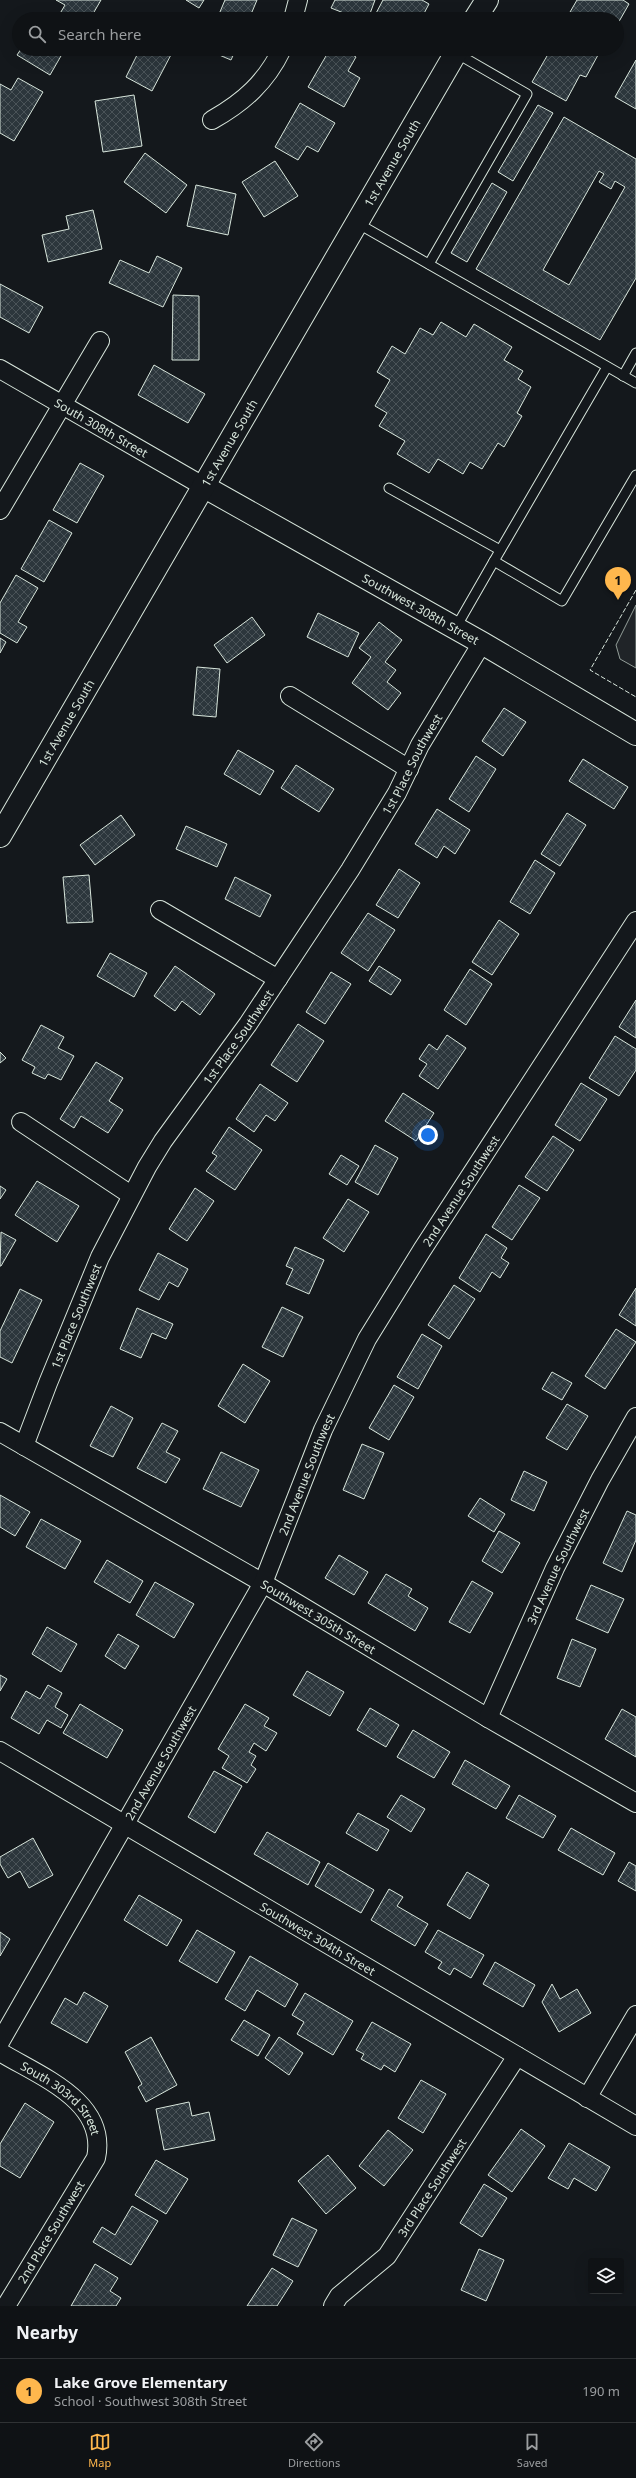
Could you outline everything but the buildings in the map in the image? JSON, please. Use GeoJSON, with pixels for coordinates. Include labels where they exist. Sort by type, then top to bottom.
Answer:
{"type":"FeatureCollection","features":[{"type":"Feature","properties":{"kind":"main road"},"geometry":{"type":"LineString","coordinates":[[480,12],[486,0]]}},
{"type":"Feature","properties":{"kind":"main road","name":"1st Avenue South"},"geometry":{"type":"LineString","coordinates":[[0,836],[454,56]]}},
{"type":"Feature","properties":{"kind":"main road","name":"Southwest 308th Street"},"geometry":{"type":"LineString","coordinates":[[204,486],[454,629],[482,643],[636,734]]}},
{"type":"Feature","properties":{"kind":"street"},"geometry":{"type":"LineString","coordinates":[[295,12],[298,0]]}},
{"type":"Feature","properties":{"kind":"street"},"geometry":{"type":"LineString","coordinates":[[212,120],[236,106],[253,92],[272,69],[278,56]]}},
{"type":"Feature","properties":{"kind":"street"},"geometry":{"type":"LineString","coordinates":[[0,510],[100,340]]}},
{"type":"Feature","properties":{"kind":"street","name":"South 308th Street"},"geometry":{"type":"LineString","coordinates":[[0,369],[204,486]]}},
{"type":"Feature","properties":{"kind":"street","name":"1st Place Southwest"},"geometry":{"type":"LineString","coordinates":[[24,1446],[100,1257],[131,1195],[163,1140],[216,1069],[278,979],[383,818],[420,745],[482,643]]}},
{"type":"Feature","properties":{"kind":"street"},"geometry":{"type":"LineString","coordinates":[[290,696],[409,769]]}},
{"type":"Feature","properties":{"kind":"street"},"geometry":{"type":"LineString","coordinates":[[160,910],[278,979]]}},
{"type":"Feature","properties":{"kind":"street","name":"2nd Avenue Southwest"},"geometry":{"type":"LineString","coordinates":[[0,2042],[263,1583],[323,1430],[367,1339],[422,1250],[636,921]]}},
{"type":"Feature","properties":{"kind":"street"},"geometry":{"type":"LineString","coordinates":[[21,1122],[131,1195]]}},
{"type":"Feature","properties":{"kind":"street","name":"3rd Avenue Southwest"},"geometry":{"type":"LineString","coordinates":[[488,1718],[555,1568],[600,1480],[636,1417]]}},
{"type":"Feature","properties":{"kind":"street","name":"Southwest 305th Street"},"geometry":{"type":"LineString","coordinates":[[0,1432],[263,1583],[488,1718],[636,1803]]}},
{"type":"Feature","properties":{"kind":"street","name":"Southwest 304th Street"},"geometry":{"type":"LineString","coordinates":[[0,1751],[636,2126]]}},
{"type":"Feature","properties":{"kind":"street"},"geometry":{"type":"LineString","coordinates":[[587,2098],[636,2015]]}},
{"type":"Feature","properties":{"kind":"street","name":"South 303rd Street"},"geometry":{"type":"LineString","coordinates":[[0,2052],[73,2096],[87,2112],[96,2130],[98,2144],[96,2158]]}},
{"type":"Feature","properties":{"kind":"street","name":"3rd Place Southwest"},"geometry":{"type":"LineString","coordinates":[[333,2306],[339,2296],[387,2256],[517,2056]]}},
{"type":"Feature","properties":{"kind":"street","name":"2nd Place Southwest"},"geometry":{"type":"LineString","coordinates":[[6,2306],[96,2158]]}},
{"type":"Feature","properties":{"kind":"lane"},"geometry":{"type":"LineString","coordinates":[[429,264],[527,94],[465,56]]}},
{"type":"Feature","properties":{"kind":"lane"},"geometry":{"type":"LineString","coordinates":[[357,223],[636,383]]}},
{"type":"Feature","properties":{"kind":"lane"},"geometry":{"type":"LineString","coordinates":[[623,376],[636,353]]}},
{"type":"Feature","properties":{"kind":"lane"},"geometry":{"type":"LineString","coordinates":[[454,629],[607,367]]}},
{"type":"Feature","properties":{"kind":"lane"},"geometry":{"type":"LineString","coordinates":[[494,561],[562,601],[636,474]]}},
{"type":"Feature","properties":{"kind":"lane"},"geometry":{"type":"LineString","coordinates":[[389,488],[500,550]]}},
{"type":"Feature","properties":{"kind":"shaded area"},"geometry":{"type":"Polygon","coordinates":[[[636,605],[636,668],[620,659],[616,645],[636,605]]]}},
{"type":"Feature","properties":{"kind":"fence"},"geometry":{"type":"LineString","coordinates":[[636,590],[590,670],[636,697]]}},
{"type":"Feature","properties":{"kind":"place","name":"Lake Grove Elementary"},"geometry":{"type":"Point","coordinates":[618,600]}}]}
